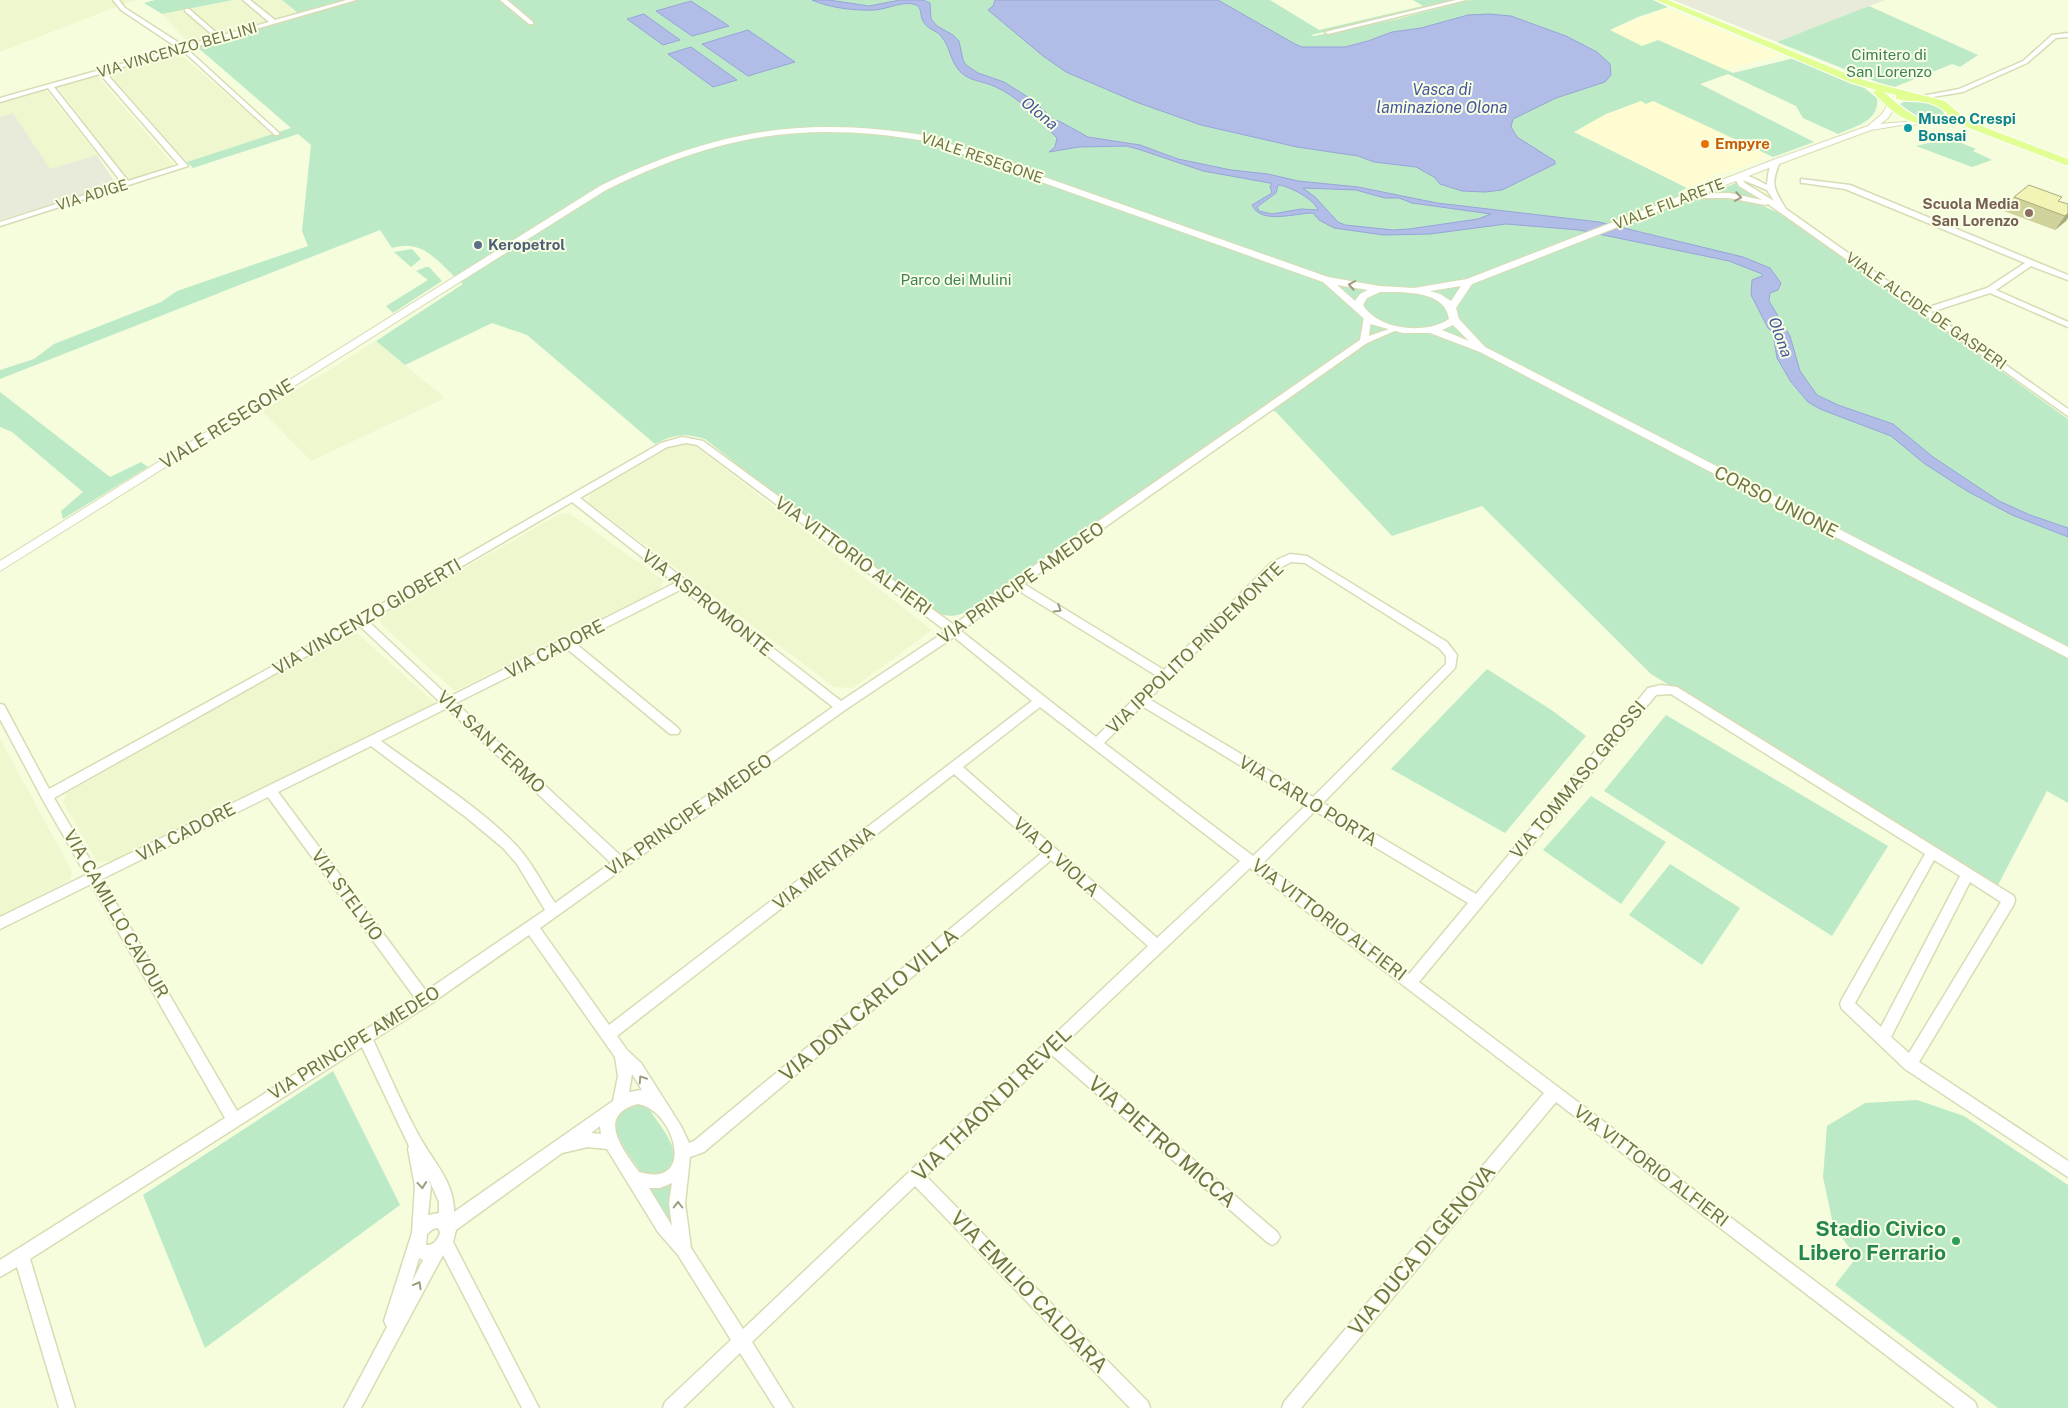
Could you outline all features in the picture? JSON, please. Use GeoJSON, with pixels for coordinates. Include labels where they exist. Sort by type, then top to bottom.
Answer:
{"type":"FeatureCollection","features":[{"type":"Feature","properties":{"kind":"main road"},"geometry":{"type":"LineString","coordinates":[[1660,0],[1856,80],[1892,104],[1900,113],[2002,139]]}},
{"type":"Feature","properties":{"kind":"main road"},"geometry":{"type":"LineString","coordinates":[[1856,80],[1940,103],[1975,127],[2068,163]]}},
{"type":"Feature","properties":{"kind":"main road"},"geometry":{"type":"LineString","coordinates":[[1892,104],[1895,99],[1915,97]]}},
{"type":"Feature","properties":{"kind":"main road"},"geometry":{"type":"LineString","coordinates":[[1932,122],[1949,120],[1952,117],[1951,111]]}},
{"type":"Feature","properties":{"kind":"street"},"geometry":{"type":"LineString","coordinates":[[116,0],[123,9],[183,48],[277,134]]}},
{"type":"Feature","properties":{"kind":"street"},"geometry":{"type":"LineString","coordinates":[[246,0],[273,22]]}},
{"type":"Feature","properties":{"kind":"street","name":"VIA VINCENZO BELLINI"},"geometry":{"type":"LineString","coordinates":[[0,100],[353,0]]}},
{"type":"Feature","properties":{"kind":"street"},"geometry":{"type":"LineString","coordinates":[[503,0],[532,23]]}},
{"type":"Feature","properties":{"kind":"street"},"geometry":{"type":"LineString","coordinates":[[1328,32],[1463,0]]}},
{"type":"Feature","properties":{"kind":"street"},"geometry":{"type":"LineString","coordinates":[[187,10],[219,38]]}},
{"type":"Feature","properties":{"kind":"street"},"geometry":{"type":"LineString","coordinates":[[1915,97],[1961,91],[2025,62],[2054,36],[2060,34],[2068,35]]}},
{"type":"Feature","properties":{"kind":"street","name":"VIA ADIGE"},"geometry":{"type":"LineString","coordinates":[[0,224],[184,166],[101,71]]}},
{"type":"Feature","properties":{"kind":"street"},"geometry":{"type":"LineString","coordinates":[[50,86],[126,184]]}},
{"type":"Feature","properties":{"kind":"street"},"geometry":{"type":"LineString","coordinates":[[1951,111],[1950,104],[1961,91]]}},
{"type":"Feature","properties":{"kind":"street","name":"VIALE FILARETE"},"geometry":{"type":"LineString","coordinates":[[1870,128],[1880,121],[1892,104]]}},
{"type":"Feature","properties":{"kind":"street","name":"VIALE FILARETE"},"geometry":{"type":"LineString","coordinates":[[1417,290],[1469,282],[1691,196],[1740,180],[1776,162],[1870,128],[1901,123],[1932,122]]}},
{"type":"Feature","properties":{"kind":"street","name":"VIALE RESEGONE"},"geometry":{"type":"LineString","coordinates":[[0,567],[603,188],[671,156],[746,136],[796,129],[842,128],[887,131],[947,144],[1326,280],[1379,290],[1417,290]]}},
{"type":"Feature","properties":{"kind":"street"},"geometry":{"type":"LineString","coordinates":[[1740,180],[1747,178],[1770,189],[1772,172],[1776,162]]}},
{"type":"Feature","properties":{"kind":"street","name":"VIALE ALCIDE DE GASPERI"},"geometry":{"type":"LineString","coordinates":[[1740,180],[2068,413]]}},
{"type":"Feature","properties":{"kind":"street"},"geometry":{"type":"LineString","coordinates":[[1804,181],[1846,187],[2068,278]]}},
{"type":"Feature","properties":{"kind":"street","name":"VIALE ALCIDE DE GASPERI"},"geometry":{"type":"LineString","coordinates":[[1770,189],[1783,210]]}},
{"type":"Feature","properties":{"kind":"street","name":"VIALE ALCIDE DE GASPERI"},"geometry":{"type":"LineString","coordinates":[[1691,196],[1712,194],[1736,196],[1783,210]]}},
{"type":"Feature","properties":{"kind":"street"},"geometry":{"type":"LineString","coordinates":[[1926,312],[1990,290],[2030,263]]}},
{"type":"Feature","properties":{"kind":"street","name":"VIALE RESEGONE"},"geometry":{"type":"LineString","coordinates":[[1326,280],[1367,319]]}},
{"type":"Feature","properties":{"kind":"street"},"geometry":{"type":"LineString","coordinates":[[1364,341],[1367,319],[1396,329],[1429,329],[1446,326],[1454,320],[1452,308],[1469,282]]}},
{"type":"Feature","properties":{"kind":"street"},"geometry":{"type":"LineString","coordinates":[[1359,310],[1360,298],[1379,290]]}},
{"type":"Feature","properties":{"kind":"street"},"geometry":{"type":"LineString","coordinates":[[1417,290],[1437,297],[1452,308]]}},
{"type":"Feature","properties":{"kind":"street"},"geometry":{"type":"LineString","coordinates":[[1990,290],[2068,325]]}},
{"type":"Feature","properties":{"kind":"street","name":"CORSO UNIONE"},"geometry":{"type":"LineString","coordinates":[[1454,320],[1484,350]]}},
{"type":"Feature","properties":{"kind":"street","name":"VIA PRINCIPE AMEDEO"},"geometry":{"type":"LineString","coordinates":[[0,1269],[364,1036],[424,1000],[954,631],[1016,584],[1364,341],[1396,329]]}},
{"type":"Feature","properties":{"kind":"street","name":"CORSO UNIONE"},"geometry":{"type":"LineString","coordinates":[[1429,329],[1484,350],[2068,654]]}},
{"type":"Feature","properties":{"kind":"street","name":"VIA VINCENZO GIOBERTI"},"geometry":{"type":"LineString","coordinates":[[47,796],[362,621],[664,446],[674,441],[686,440]]}},
{"type":"Feature","properties":{"kind":"street","name":"VIA VITTORIO ALFIERI"},"geometry":{"type":"LineString","coordinates":[[686,440],[700,443],[954,631],[1096,744],[1968,1408]]}},
{"type":"Feature","properties":{"kind":"street","name":"VIA ASPROMONTE"},"geometry":{"type":"LineString","coordinates":[[573,498],[841,708]]}},
{"type":"Feature","properties":{"kind":"street","name":"VIA IPPOLITO PINDEMONTE"},"geometry":{"type":"LineString","coordinates":[[1096,744],[1276,565],[1290,558],[1307,560],[1448,649],[1452,660],[1446,671],[1315,805]]}},
{"type":"Feature","properties":{"kind":"street","name":"VIA CADORE"},"geometry":{"type":"LineString","coordinates":[[0,924],[683,584]]}},
{"type":"Feature","properties":{"kind":"street"},"geometry":{"type":"LineString","coordinates":[[1016,584],[1164,675]]}},
{"type":"Feature","properties":{"kind":"street","name":"VIA SAN FERMO"},"geometry":{"type":"LineString","coordinates":[[362,621],[620,864]]}},
{"type":"Feature","properties":{"kind":"street"},"geometry":{"type":"LineString","coordinates":[[567,643],[674,731]]}},
{"type":"Feature","properties":{"kind":"street","name":"VIA TOMMASO GROSSI"},"geometry":{"type":"LineString","coordinates":[[1411,982],[1652,691],[1662,688],[1673,690],[1933,850],[2009,900],[1910,1064]]}},
{"type":"Feature","properties":{"kind":"street","name":"VIA CARLO PORTA"},"geometry":{"type":"LineString","coordinates":[[1140,699],[1477,902]]}},
{"type":"Feature","properties":{"kind":"street","name":"VIA MENTANA"},"geometry":{"type":"LineString","coordinates":[[607,1035],[1040,701]]}},
{"type":"Feature","properties":{"kind":"street","name":"VIA CAMILLO CAVOUR"},"geometry":{"type":"LineString","coordinates":[[0,708],[47,796],[234,1120]]}},
{"type":"Feature","properties":{"kind":"street"},"geometry":{"type":"LineString","coordinates":[[372,740],[471,814],[507,844],[521,860],[553,912]]}},
{"type":"Feature","properties":{"kind":"street","name":"VIA D. VIOLA"},"geometry":{"type":"LineString","coordinates":[[955,767],[1157,946]]}},
{"type":"Feature","properties":{"kind":"street","name":"VIA STELVIO"},"geometry":{"type":"LineString","coordinates":[[270,790],[424,1000]]}},
{"type":"Feature","properties":{"kind":"street","name":"VIA THAON DI REVEL"},"geometry":{"type":"LineString","coordinates":[[671,1408],[1242,865],[1260,859],[1315,805]]}},
{"type":"Feature","properties":{"kind":"street"},"geometry":{"type":"LineString","coordinates":[[1933,850],[1847,1004],[1910,1064],[2068,1170]]}},
{"type":"Feature","properties":{"kind":"street","name":"VIA DON CARLO VILLA"},"geometry":{"type":"LineString","coordinates":[[682,1155],[698,1147],[1051,853]]}},
{"type":"Feature","properties":{"kind":"street"},"geometry":{"type":"LineString","coordinates":[[1883,1038],[1968,873]]}},
{"type":"Feature","properties":{"kind":"street"},"geometry":{"type":"LineString","coordinates":[[531,927],[622,1056],[636,1068],[681,1139],[682,1155],[677,1204],[683,1250]]}},
{"type":"Feature","properties":{"kind":"street"},"geometry":{"type":"LineString","coordinates":[[352,1408],[385,1343],[449,1234],[447,1202],[438,1178],[413,1140],[364,1036]]}},
{"type":"Feature","properties":{"kind":"street","name":"VIA PIETRO MICCA"},"geometry":{"type":"LineString","coordinates":[[1052,1046],[1272,1237]]}},
{"type":"Feature","properties":{"kind":"street"},"geometry":{"type":"LineString","coordinates":[[622,1056],[625,1076],[618,1104],[609,1117],[610,1142],[663,1227],[683,1250],[743,1340],[785,1408]]}},
{"type":"Feature","properties":{"kind":"street","name":"VIA DUCA DI GENOVA"},"geometry":{"type":"LineString","coordinates":[[1290,1408],[1555,1092]]}},
{"type":"Feature","properties":{"kind":"street"},"geometry":{"type":"LineString","coordinates":[[447,1225],[618,1104],[638,1098],[652,1100],[659,1104]]}},
{"type":"Feature","properties":{"kind":"street"},"geometry":{"type":"LineString","coordinates":[[413,1140],[423,1186],[418,1237],[419,1250],[427,1254],[441,1247]]}},
{"type":"Feature","properties":{"kind":"street"},"geometry":{"type":"LineString","coordinates":[[557,1149],[588,1140],[610,1142]]}},
{"type":"Feature","properties":{"kind":"street"},"geometry":{"type":"LineString","coordinates":[[634,1178],[649,1183],[660,1182],[670,1177],[677,1170],[682,1155]]}},
{"type":"Feature","properties":{"kind":"street","name":"VIA EMILIO CALDARA"},"geometry":{"type":"LineString","coordinates":[[916,1176],[1142,1408]]}},
{"type":"Feature","properties":{"kind":"street"},"geometry":{"type":"LineString","coordinates":[[385,1343],[418,1237],[425,1225],[433,1221],[440,1220],[447,1225]]}},
{"type":"Feature","properties":{"kind":"street"},"geometry":{"type":"LineString","coordinates":[[441,1247],[531,1408]]}},
{"type":"Feature","properties":{"kind":"street"},"geometry":{"type":"LineString","coordinates":[[21,1256],[67,1408]]}},
{"type":"Feature","properties":{"kind":"shaded area"},"geometry":{"type":"Polygon","coordinates":[[[0,0],[140,0],[126,3],[0,52],[0,0]]]}},
{"type":"Feature","properties":{"kind":"shaded area"},"geometry":{"type":"Polygon","coordinates":[[[233,0],[283,0],[304,17],[193,48],[162,14],[233,0]]]}},
{"type":"Feature","properties":{"kind":"shaded area"},"geometry":{"type":"Polygon","coordinates":[[[1673,0],[1885,0],[1777,42],[1673,0]]]}},
{"type":"Feature","properties":{"kind":"shaded area"},"geometry":{"type":"Polygon","coordinates":[[[1666,8],[1779,56],[1724,69],[1659,40],[1642,46],[1610,30],[1666,8]]]}},
{"type":"Feature","properties":{"kind":"shaded area"},"geometry":{"type":"Polygon","coordinates":[[[175,52],[179,53],[272,134],[187,162],[108,73],[110,70],[175,52]]]}},
{"type":"Feature","properties":{"kind":"shaded area"},"geometry":{"type":"Polygon","coordinates":[[[93,75],[97,76],[173,164],[170,168],[137,178],[126,179],[57,86],[93,75]]]}},
{"type":"Feature","properties":{"kind":"shaded area"},"geometry":{"type":"Polygon","coordinates":[[[45,89],[97,155],[50,170],[13,114],[0,117],[0,102],[45,89]]]}},
{"type":"Feature","properties":{"kind":"shaded area"},"geometry":{"type":"Polygon","coordinates":[[[1642,101],[1646,104],[1653,101],[1767,154],[1760,157],[1760,160],[1710,176],[1712,178],[1687,188],[1573,131],[1606,114],[1642,101]]]}},
{"type":"Feature","properties":{"kind":"shaded area"},"geometry":{"type":"Polygon","coordinates":[[[13,113],[50,169],[97,155],[116,184],[0,220],[0,117],[13,113]]]}},
{"type":"Feature","properties":{"kind":"shaded area"},"geometry":{"type":"Polygon","coordinates":[[[376,341],[445,398],[311,461],[262,411],[376,341]]]}},
{"type":"Feature","properties":{"kind":"shaded area"},"geometry":{"type":"Polygon","coordinates":[[[675,444],[694,445],[932,630],[853,688],[834,687],[588,502],[591,493],[675,444]]]}},
{"type":"Feature","properties":{"kind":"shaded area"},"geometry":{"type":"Polygon","coordinates":[[[569,513],[663,580],[660,589],[455,691],[383,626],[379,617],[558,515],[569,513]]]}},
{"type":"Feature","properties":{"kind":"shaded area"},"geometry":{"type":"Polygon","coordinates":[[[349,633],[358,634],[435,703],[115,861],[97,862],[63,802],[67,793],[349,633]]]}},
{"type":"Feature","properties":{"kind":"shaded area"},"geometry":{"type":"Polygon","coordinates":[[[0,739],[72,871],[70,880],[0,915],[0,739]]]}},
{"type":"Feature","properties":{"kind":"green space"},"geometry":{"type":"Polygon","coordinates":[[[155,0],[233,0],[162,14],[144,3],[155,0]]]}},
{"type":"Feature","properties":{"kind":"green space","name":"Parco dei Mulini"},"geometry":{"type":"Polygon","coordinates":[[[282,0],[1270,0],[1319,30],[1423,6],[1413,0],[1454,0],[1311,35],[1314,36],[1398,19],[1470,0],[1653,0],[1668,7],[1638,17],[1610,30],[1642,46],[1658,40],[1733,73],[1794,58],[1863,87],[1877,98],[1875,112],[1865,122],[1838,134],[1803,118],[1796,106],[1728,74],[1700,84],[1814,142],[1773,157],[1653,101],[1646,104],[1641,101],[1606,114],[1574,132],[1687,188],[1679,192],[1699,200],[1714,198],[1737,200],[1763,206],[1784,215],[2068,419],[2068,803],[2047,791],[1998,885],[1651,674],[1482,506],[1392,536],[1276,412],[1264,405],[972,609],[958,615],[949,616],[935,611],[853,555],[705,439],[680,436],[668,438],[655,444],[527,335],[492,323],[405,365],[376,341],[463,284],[423,250],[404,246],[392,248],[380,230],[0,379],[0,370],[34,359],[54,344],[161,302],[177,291],[308,246],[302,231],[311,145],[298,134],[193,168],[187,162],[291,128],[196,46],[303,17],[282,0]]]}},
{"type":"Feature","properties":{"kind":"green space","name":"Cimitero di San Lorenzo"},"geometry":{"type":"Polygon","coordinates":[[[1869,6],[1978,55],[1960,67],[1952,64],[1892,88],[1777,42],[1869,6]]]}},
{"type":"Feature","properties":{"kind":"green space"},"geometry":{"type":"Polygon","coordinates":[[[1907,100],[1933,104],[1943,109],[1944,115],[1933,118],[1916,116],[1900,107],[1900,104],[1907,100]]]}},
{"type":"Feature","properties":{"kind":"green space"},"geometry":{"type":"Polygon","coordinates":[[[1949,138],[1976,149],[1973,151],[1992,160],[1972,167],[1916,146],[1949,138]]]}},
{"type":"Feature","properties":{"kind":"green space"},"geometry":{"type":"Polygon","coordinates":[[[1736,183],[1763,202],[1714,192],[1736,183]]]}},
{"type":"Feature","properties":{"kind":"green space"},"geometry":{"type":"Polygon","coordinates":[[[412,249],[421,259],[411,267],[394,252],[412,249]]]}},
{"type":"Feature","properties":{"kind":"green space"},"geometry":{"type":"Polygon","coordinates":[[[429,267],[442,281],[393,313],[386,306],[428,280],[416,271],[429,267]]]}},
{"type":"Feature","properties":{"kind":"green space"},"geometry":{"type":"Polygon","coordinates":[[[0,392],[110,477],[141,462],[148,467],[63,519],[61,511],[83,492],[12,432],[0,427],[0,392]]]}},
{"type":"Feature","properties":{"kind":"green space"},"geometry":{"type":"Polygon","coordinates":[[[1487,669],[1553,711],[1586,736],[1505,833],[1391,769],[1487,669]]]}},
{"type":"Feature","properties":{"kind":"green space"},"geometry":{"type":"Polygon","coordinates":[[[1666,715],[1888,846],[1832,936],[1604,791],[1666,715]]]}},
{"type":"Feature","properties":{"kind":"green space"},"geometry":{"type":"Polygon","coordinates":[[[1591,796],[1666,842],[1621,904],[1543,850],[1591,796]]]}},
{"type":"Feature","properties":{"kind":"green space"},"geometry":{"type":"Polygon","coordinates":[[[1670,864],[1740,908],[1702,965],[1629,915],[1670,864]]]}},
{"type":"Feature","properties":{"kind":"green space"},"geometry":{"type":"Polygon","coordinates":[[[333,1071],[400,1205],[205,1348],[143,1195],[333,1071]]]}},
{"type":"Feature","properties":{"kind":"green space","name":"Stadio Civico Libero Ferrario"},"geometry":{"type":"Polygon","coordinates":[[[1917,1100],[1964,1116],[2068,1185],[2068,1408],[1998,1408],[1835,1285],[1856,1258],[1833,1224],[1823,1177],[1827,1126],[1865,1103],[1917,1100]]]}},
{"type":"Feature","properties":{"kind":"green space"},"geometry":{"type":"Polygon","coordinates":[[[636,1104],[644,1104],[649,1109],[668,1138],[675,1155],[674,1163],[670,1169],[655,1177],[641,1172],[627,1152],[615,1126],[615,1119],[618,1113],[636,1104]]]}},
{"type":"Feature","properties":{"kind":"green space"},"geometry":{"type":"Polygon","coordinates":[[[672,1184],[671,1221],[668,1225],[645,1188],[655,1189],[672,1184]]]}},
{"type":"Feature","properties":{"kind":"water","name":"Olona"},"geometry":{"type":"Polygon","coordinates":[[[812,0],[829,0],[869,6],[900,0],[923,0],[930,3],[931,19],[937,26],[953,35],[959,41],[966,65],[978,73],[1004,82],[1031,99],[1052,120],[1059,121],[1088,137],[1140,145],[1178,159],[1231,170],[1268,174],[1298,181],[1358,187],[1437,203],[1599,222],[1743,257],[1770,268],[1781,283],[1778,290],[1770,293],[1769,301],[1790,336],[1800,371],[1817,395],[1838,405],[1893,424],[1933,457],[1999,501],[2030,515],[2068,528],[2068,537],[2012,515],[1967,491],[1925,464],[1891,436],[1820,409],[1808,402],[1791,382],[1777,358],[1773,333],[1768,328],[1751,295],[1752,280],[1762,276],[1762,274],[1729,261],[1579,230],[1506,224],[1430,234],[1384,235],[1334,228],[1319,220],[1313,213],[1279,216],[1263,215],[1256,211],[1252,205],[1272,193],[1270,186],[1272,184],[1270,183],[1203,171],[1126,146],[1079,147],[1049,152],[1055,147],[1057,138],[1013,97],[996,87],[967,77],[959,71],[944,40],[924,23],[920,9],[916,5],[896,5],[867,10],[843,8],[812,0]],[[1278,185],[1276,193],[1257,207],[1259,211],[1272,214],[1301,209],[1318,210],[1312,202],[1301,194],[1278,185]],[[1303,188],[1315,197],[1338,222],[1345,225],[1393,230],[1409,229],[1478,219],[1491,214],[1412,203],[1399,198],[1385,198],[1356,190],[1303,188]]]}},
{"type":"Feature","properties":{"kind":"water","name":"Vasca di laminazione Olona"},"geometry":{"type":"Polygon","coordinates":[[[995,0],[1218,0],[1302,47],[1345,47],[1392,32],[1421,28],[1468,15],[1511,16],[1566,36],[1597,52],[1610,64],[1611,75],[1605,82],[1556,98],[1513,119],[1511,127],[1517,137],[1555,161],[1555,164],[1502,190],[1485,192],[1462,191],[1440,184],[1434,177],[1416,167],[1374,162],[1358,156],[1297,147],[1201,125],[1136,102],[1066,72],[1043,56],[988,10],[993,6],[995,0]]]}},
{"type":"Feature","properties":{"kind":"water"},"geometry":{"type":"Polygon","coordinates":[[[691,1],[729,26],[692,36],[656,11],[691,1]]]}},
{"type":"Feature","properties":{"kind":"water"},"geometry":{"type":"Polygon","coordinates":[[[644,14],[680,40],[663,45],[627,19],[644,14]]]}},
{"type":"Feature","properties":{"kind":"water"},"geometry":{"type":"Polygon","coordinates":[[[748,30],[795,62],[748,76],[702,44],[748,30]]]}},
{"type":"Feature","properties":{"kind":"water"},"geometry":{"type":"Polygon","coordinates":[[[691,47],[737,80],[713,87],[668,54],[691,47]]]}},
{"type":"Feature","properties":{"kind":"building"},"geometry":{"type":"Polygon","coordinates":[[[2029,185],[2062,197],[2058,201],[2068,204],[2068,213],[2065,216],[2014,197],[2029,185]]]}},
{"type":"Feature","properties":{"kind":"place","name":"Museo Crespi Bonsai"},"geometry":{"type":"Point","coordinates":[1908,128]}},
{"type":"Feature","properties":{"kind":"place","name":"Empyre"},"geometry":{"type":"Point","coordinates":[1705,144]}},
{"type":"Feature","properties":{"kind":"place","name":"Scuola Media San Lorenzo"},"geometry":{"type":"Point","coordinates":[2029,213]}},
{"type":"Feature","properties":{"kind":"place","name":"Keropetrol"},"geometry":{"type":"Point","coordinates":[478,245]}},
{"type":"Feature","properties":{"kind":"place","name":"Stadio Civico Libero Ferrario"},"geometry":{"type":"Point","coordinates":[1956,1241]}}]}
